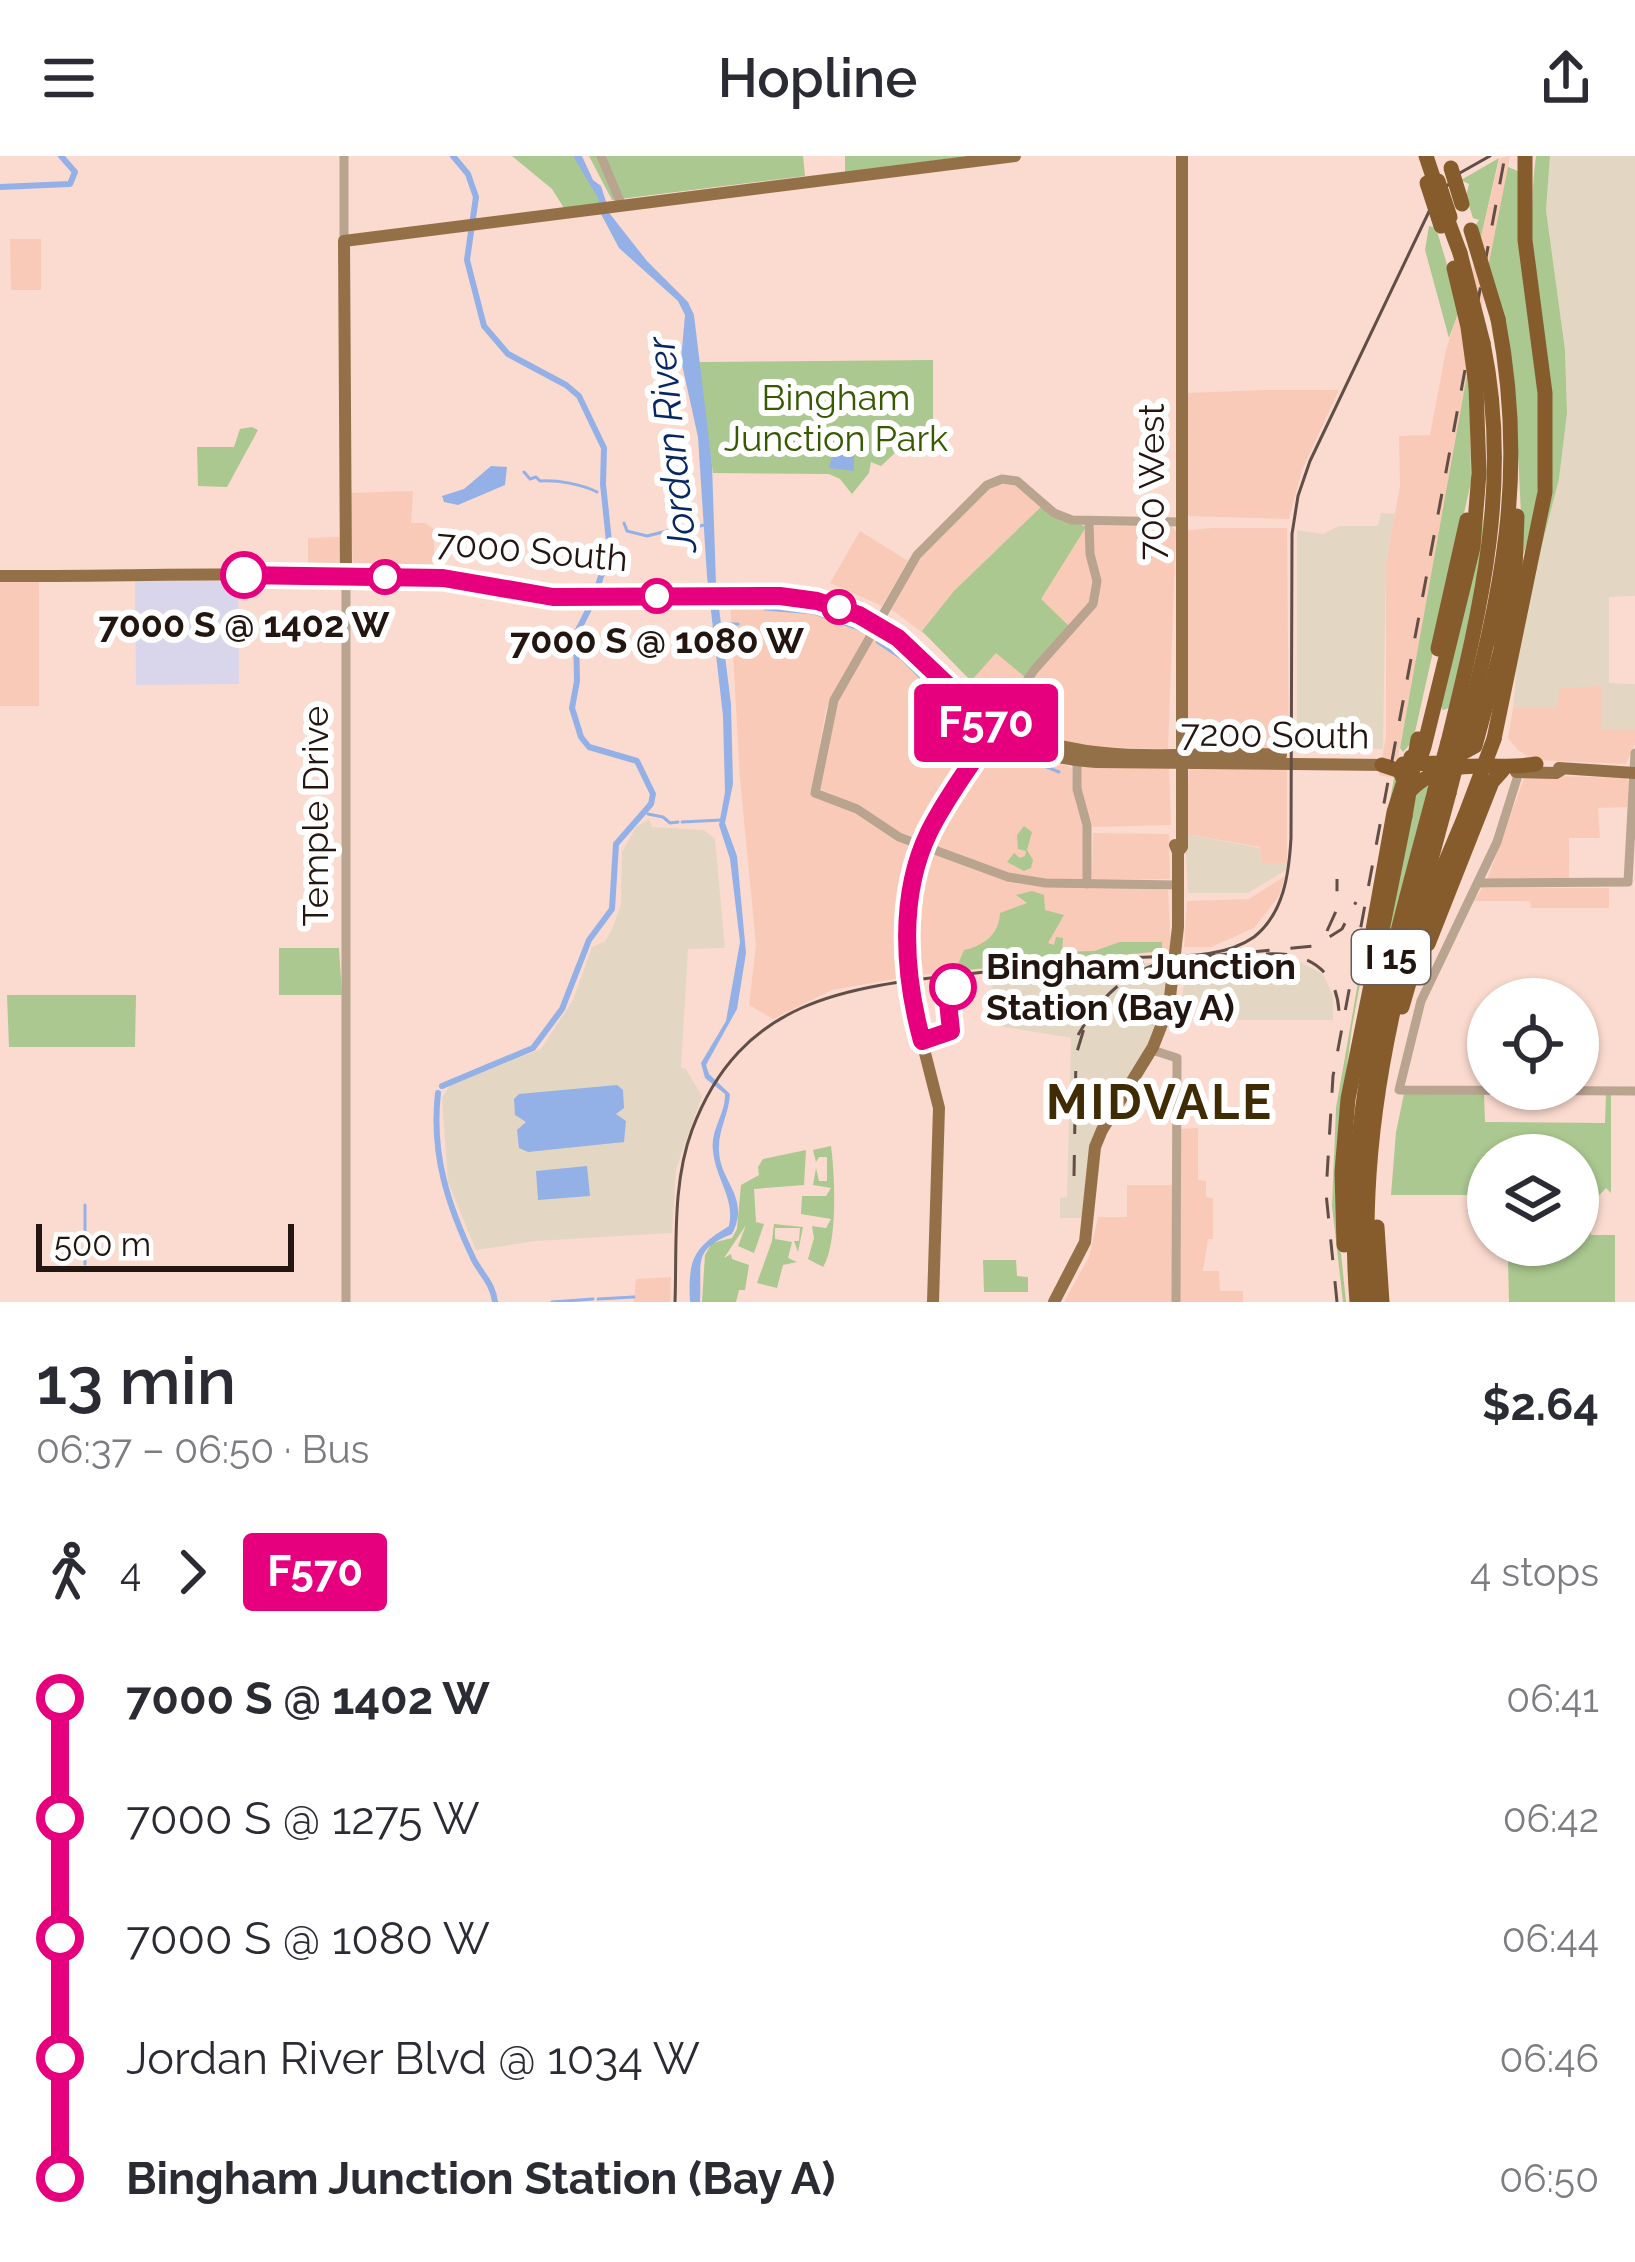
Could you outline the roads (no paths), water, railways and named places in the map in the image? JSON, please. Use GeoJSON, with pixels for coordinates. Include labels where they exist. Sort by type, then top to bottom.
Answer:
{"type":"FeatureCollection","features":[{"type":"Feature","properties":{"kind":"highway"},"geometry":{"type":"LineString","coordinates":[[1425,156],[1444,192],[1476,386],[1474,535],[1464,591]]}},
{"type":"Feature","properties":{"kind":"highway"},"geometry":{"type":"LineString","coordinates":[[1382,1302],[1376,1219],[1378,1148],[1396,1033],[1434,894],[1465,816],[1542,513],[1545,394],[1525,240],[1528,161]]}},
{"type":"Feature","properties":{"kind":"highway","name":"I 15"},"geometry":{"type":"LineString","coordinates":[[1444,192],[1471,230],[1498,319],[1513,419],[1503,570],[1447,760]]}},
{"type":"Feature","properties":{"kind":"highway","name":"I 15"},"geometry":{"type":"LineString","coordinates":[[1370,1302],[1367,1182],[1376,1088],[1489,564],[1495,489],[1493,431],[1483,344],[1457,261]]}},
{"type":"Feature","properties":{"kind":"highway"},"geometry":{"type":"LineString","coordinates":[[1513,419],[1517,550],[1486,753],[1536,764]]}},
{"type":"Feature","properties":{"kind":"highway"},"geometry":{"type":"LineString","coordinates":[[1447,760],[1422,753],[1478,540],[1487,446],[1493,431]]}},
{"type":"Feature","properties":{"kind":"highway"},"geometry":{"type":"LineString","coordinates":[[1399,819],[1474,489],[1478,452]]}},
{"type":"Feature","properties":{"kind":"highway"},"geometry":{"type":"LineString","coordinates":[[1498,662],[1546,457]]}},
{"type":"Feature","properties":{"kind":"highway"},"geometry":{"type":"LineString","coordinates":[[1433,715],[1433,744],[1474,798],[1472,833]]}},
{"type":"Feature","properties":{"kind":"highway"},"geometry":{"type":"LineString","coordinates":[[1399,819],[1411,789],[1447,760],[1470,751],[1487,737]]}},
{"type":"Feature","properties":{"kind":"highway"},"geometry":{"type":"LineString","coordinates":[[1382,765],[1447,760],[1536,764]]}},
{"type":"Feature","properties":{"kind":"highway"},"geometry":{"type":"LineString","coordinates":[[1353,1302],[1342,1205],[1343,1144],[1349,1087],[1380,952],[1404,779],[1400,771],[1382,765]]}},
{"type":"Feature","properties":{"kind":"highway"},"geometry":{"type":"LineString","coordinates":[[1396,1033],[1492,782],[1502,771]]}},
{"type":"Feature","properties":{"kind":"highway","name":"I 15"},"geometry":{"type":"LineString","coordinates":[[1353,1302],[1354,1170],[1365,1073],[1442,792]]}},
{"type":"Feature","properties":{"kind":"main road"},"geometry":{"type":"LineString","coordinates":[[344,241],[1015,156]]}},
{"type":"Feature","properties":{"kind":"main road","name":"700 West"},"geometry":{"type":"LineString","coordinates":[[1057,1302],[1084,1243],[1095,1147],[1107,1118],[1155,1051],[1178,997],[1181,948],[1175,818],[1179,808],[1182,156]]}},
{"type":"Feature","properties":{"kind":"main road","name":"Temple Drive"},"geometry":{"type":"LineString","coordinates":[[344,241],[346,575]]}},
{"type":"Feature","properties":{"kind":"main road","name":"7000 South"},"geometry":{"type":"LineString","coordinates":[[0,576],[435,571],[558,591],[813,594],[846,603],[878,622],[996,725]]}},
{"type":"Feature","properties":{"kind":"main road"},"geometry":{"type":"LineString","coordinates":[[934,1302],[940,1113],[916,1009],[910,896],[923,846],[938,814],[996,725]]}},
{"type":"Feature","properties":{"kind":"main road","name":"7200 South"},"geometry":{"type":"LineString","coordinates":[[996,725],[1070,749],[1382,765]]}},
{"type":"Feature","properties":{"kind":"main road","name":"7200 South"},"geometry":{"type":"LineString","coordinates":[[996,725],[1022,745],[1077,760],[1447,760],[1502,771],[1561,770]]}},
{"type":"Feature","properties":{"kind":"main road","name":"7200 South"},"geometry":{"type":"LineString","coordinates":[[1536,764],[1561,770],[1634,773]]}},
{"type":"Feature","properties":{"kind":"street"},"geometry":{"type":"LineString","coordinates":[[344,156],[344,241]]}},
{"type":"Feature","properties":{"kind":"street"},"geometry":{"type":"LineString","coordinates":[[601,156],[610,208]]}},
{"type":"Feature","properties":{"kind":"street"},"geometry":{"type":"LineString","coordinates":[[1178,885],[1016,879],[923,846],[852,806],[815,793],[830,709],[878,622],[919,553],[991,482],[1017,481],[1058,515],[1089,521],[1181,522]]}},
{"type":"Feature","properties":{"kind":"street"},"geometry":{"type":"LineString","coordinates":[[996,725],[1035,669],[1085,617],[1094,600],[1097,581],[1089,551],[1089,521]]}},
{"type":"Feature","properties":{"kind":"street","name":"Temple Drive"},"geometry":{"type":"LineString","coordinates":[[346,575],[346,1302]]}},
{"type":"Feature","properties":{"kind":"street"},"geometry":{"type":"LineString","coordinates":[[1478,883],[1628,882],[1635,753]]}},
{"type":"Feature","properties":{"kind":"street"},"geometry":{"type":"LineString","coordinates":[[1077,760],[1076,786],[1087,825],[1087,884]]}},
{"type":"Feature","properties":{"kind":"street"},"geometry":{"type":"LineString","coordinates":[[1520,772],[1500,836],[1420,1000],[1399,1090],[1635,1091]]}},
{"type":"Feature","properties":{"kind":"street"},"geometry":{"type":"LineString","coordinates":[[1155,1051],[1177,1058],[1176,1302]]}},
{"type":"Feature","properties":{"kind":"water"},"geometry":{"type":"Polygon","coordinates":[[[573,156],[582,156],[601,186],[610,214],[688,302],[694,315],[712,465],[716,584],[731,704],[733,784],[725,823],[737,856],[746,953],[737,1009],[706,1065],[730,1094],[719,1151],[736,1200],[737,1221],[732,1234],[705,1252],[700,1302],[690,1302],[695,1256],[729,1226],[730,1216],[713,1151],[725,1094],[705,1078],[701,1063],[726,1021],[740,942],[730,859],[719,825],[725,792],[723,716],[698,437],[681,360],[685,315],[678,301],[619,248],[573,156]]]}},
{"type":"Feature","properties":{"kind":"water"},"geometry":{"type":"Polygon","coordinates":[[[798,428],[807,436],[796,449],[768,453],[736,446],[733,436],[741,431],[777,437],[798,428]]]}},
{"type":"Feature","properties":{"kind":"water"},"geometry":{"type":"Polygon","coordinates":[[[835,444],[854,445],[854,471],[829,468],[835,444]]]}},
{"type":"Feature","properties":{"kind":"water"},"geometry":{"type":"Polygon","coordinates":[[[491,466],[507,467],[505,485],[458,505],[444,502],[442,496],[464,489],[491,466]]]}},
{"type":"Feature","properties":{"kind":"water"},"geometry":{"type":"Polygon","coordinates":[[[617,1085],[623,1090],[624,1108],[616,1114],[626,1121],[624,1142],[528,1152],[519,1148],[517,1130],[526,1122],[515,1115],[514,1099],[519,1094],[617,1085]]]}},
{"type":"Feature","properties":{"kind":"water"},"geometry":{"type":"Polygon","coordinates":[[[587,1166],[590,1196],[538,1200],[536,1171],[587,1166]]]}},
{"type":"Feature","properties":{"kind":"waterway"},"geometry":{"type":"LineString","coordinates":[[0,187],[70,184],[75,172],[61,156]]}},
{"type":"Feature","properties":{"kind":"waterway"},"geometry":{"type":"LineString","coordinates":[[453,156],[468,174],[476,197],[467,260],[484,326],[508,354],[579,396],[604,448],[610,551],[598,585]]}},
{"type":"Feature","properties":{"kind":"waterway"},"geometry":{"type":"LineString","coordinates":[[524,472],[530,479],[597,492]]}},
{"type":"Feature","properties":{"kind":"waterway","name":"Jordan River"},"geometry":{"type":"LineString","coordinates":[[624,523],[627,531],[647,536],[671,530]]}},
{"type":"Feature","properties":{"kind":"waterway","name":"Jordan River"},"geometry":{"type":"LineString","coordinates":[[683,530],[704,525]]}},
{"type":"Feature","properties":{"kind":"waterway"},"geometry":{"type":"LineString","coordinates":[[442,1086],[533,1048],[562,1009],[589,940],[612,909],[616,844],[651,804],[653,794],[637,761],[589,747],[572,708],[576,634],[592,603]]}},
{"type":"Feature","properties":{"kind":"waterway"},"geometry":{"type":"LineString","coordinates":[[765,609],[814,613],[864,631]]}},
{"type":"Feature","properties":{"kind":"waterway"},"geometry":{"type":"LineString","coordinates":[[722,624],[738,624]]}},
{"type":"Feature","properties":{"kind":"waterway"},"geometry":{"type":"LineString","coordinates":[[877,642],[901,658],[972,729]]}},
{"type":"Feature","properties":{"kind":"waterway"},"geometry":{"type":"LineString","coordinates":[[995,746],[1059,772]]}},
{"type":"Feature","properties":{"kind":"waterway"},"geometry":{"type":"LineString","coordinates":[[648,814],[678,822]]}},
{"type":"Feature","properties":{"kind":"waterway"},"geometry":{"type":"LineString","coordinates":[[682,822],[722,820]]}},
{"type":"Feature","properties":{"kind":"waterway"},"geometry":{"type":"LineString","coordinates":[[438,1093],[437,1137],[449,1200],[495,1302]]}},
{"type":"Feature","properties":{"kind":"waterway"},"geometry":{"type":"LineString","coordinates":[[85,1205],[85,1264]]}},
{"type":"Feature","properties":{"kind":"waterway"},"geometry":{"type":"LineString","coordinates":[[598,1299],[634,1297]]}},
{"type":"Feature","properties":{"kind":"waterway"},"geometry":{"type":"LineString","coordinates":[[552,1302],[593,1299]]}},
{"type":"Feature","properties":{"kind":"tram line"},"geometry":{"type":"LineString","coordinates":[[675,1302],[678,1193],[692,1130],[713,1086],[738,1052],[768,1026],[802,1008],[879,985],[1226,950],[1254,937],[1272,916],[1286,879],[1291,838],[1292,534],[1298,496],[1310,461],[1435,199],[1458,174],[1490,156]]}},
{"type":"Feature","properties":{"kind":"railway"},"geometry":{"type":"LineString","coordinates":[[1337,1302],[1326,1193],[1333,1076],[1505,156]]}},
{"type":"Feature","properties":{"kind":"railway"},"geometry":{"type":"LineString","coordinates":[[1327,931],[1337,909],[1337,879]]}},
{"type":"Feature","properties":{"kind":"railway"},"geometry":{"type":"LineString","coordinates":[[1165,960],[1315,946],[1342,929],[1356,902]]}},
{"type":"Feature","properties":{"kind":"railway"},"geometry":{"type":"LineString","coordinates":[[1266,954],[1294,956],[1317,966],[1332,984],[1339,1012]]}},
{"type":"Feature","properties":{"kind":"railway"},"geometry":{"type":"LineString","coordinates":[[1078,1035],[1120,984],[1147,968],[1179,959]]}},
{"type":"Feature","properties":{"kind":"railway"},"geometry":{"type":"LineString","coordinates":[[1090,971],[1144,963]]}},
{"type":"Feature","properties":{"kind":"railway"},"geometry":{"type":"LineString","coordinates":[[1074,1176],[1076,1055],[1086,1022]]}},
{"type":"Feature","properties":{"kind":"place","name":"7000 S @ 1402 W"},"geometry":{"type":"Point","coordinates":[244,575]}},
{"type":"Feature","properties":{"kind":"place","name":"7000 S @ 1080 W"},"geometry":{"type":"Point","coordinates":[657,596]}},
{"type":"Feature","properties":{"kind":"place","name":"Bingham Junction Station (Bay A)"},"geometry":{"type":"Point","coordinates":[953,987]}},
{"type":"Feature","properties":{"kind":"district","name":"MIDVALE"},"geometry":{"type":"Point","coordinates":[1160,1102]}},
{"type":"Feature","properties":{"kind":"park label","name":"Bingham Junction Park"},"geometry":{"type":"Point","coordinates":[836,418]}}]}
